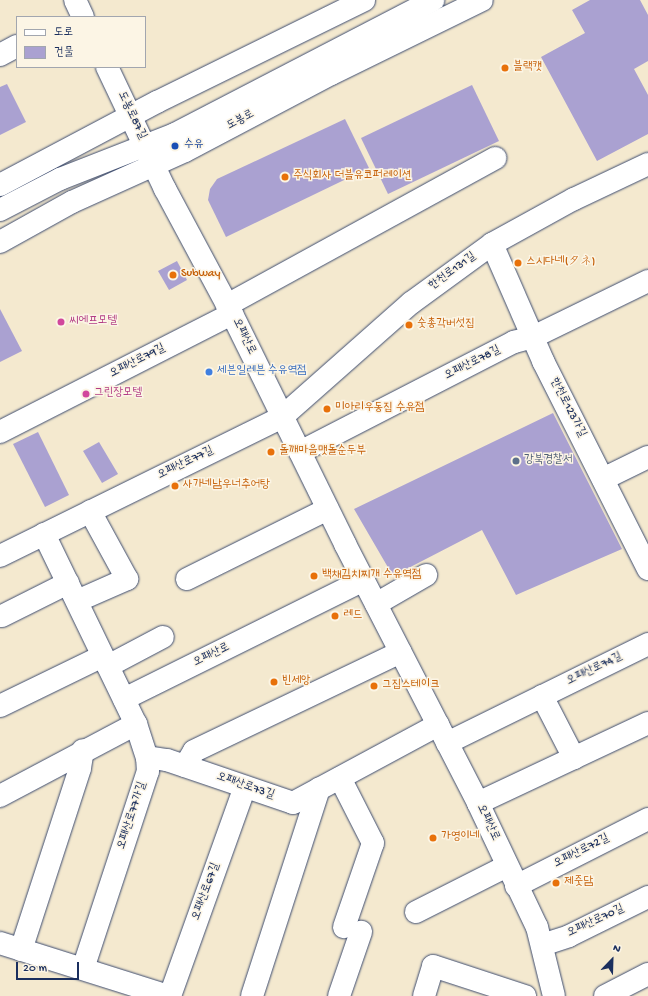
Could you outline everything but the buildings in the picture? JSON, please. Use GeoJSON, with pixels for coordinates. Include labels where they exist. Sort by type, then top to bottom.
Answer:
{"type":"FeatureCollection","features":[{"type":"Feature","properties":{"kind":"street"},"geometry":{"type":"LineString","coordinates":[[0,210],[60,179],[364,0]]}},
{"type":"Feature","properties":{"kind":"street"},"geometry":{"type":"LineString","coordinates":[[0,185],[196,111],[357,28],[402,0]]}},
{"type":"Feature","properties":{"kind":"street"},"geometry":{"type":"LineString","coordinates":[[0,197],[138,132],[175,134],[433,0]]}},
{"type":"Feature","properties":{"kind":"street","name":"도봉로"},"geometry":{"type":"LineString","coordinates":[[0,242],[72,202],[156,166],[331,74],[482,0]]}},
{"type":"Feature","properties":{"kind":"street"},"geometry":{"type":"LineString","coordinates":[[0,55],[16,47]]}},
{"type":"Feature","properties":{"kind":"street","name":"도봉로87길"},"geometry":{"type":"LineString","coordinates":[[107,68],[156,166]]}},
{"type":"Feature","properties":{"kind":"street","name":"오패산로79길"},"geometry":{"type":"LineString","coordinates":[[0,432],[230,309],[495,158]]}},
{"type":"Feature","properties":{"kind":"street","name":"한천로131길"},"geometry":{"type":"LineString","coordinates":[[282,416],[411,303],[492,244],[574,199],[648,164]]}},
{"type":"Feature","properties":{"kind":"street","name":"오패산로"},"geometry":{"type":"LineString","coordinates":[[156,166],[166,189],[230,309],[376,604],[478,802],[516,886],[537,927],[554,996]]}},
{"type":"Feature","properties":{"kind":"street","name":"한천로123가길"},"geometry":{"type":"LineString","coordinates":[[492,244],[533,337],[603,479],[642,542],[648,569]]}},
{"type":"Feature","properties":{"kind":"street","name":"오패산로78길"},"geometry":{"type":"LineString","coordinates":[[300,452],[514,342],[533,337],[648,281]]}},
{"type":"Feature","properties":{"kind":"street","name":"오패산로77길"},"geometry":{"type":"LineString","coordinates":[[0,556],[282,416]]}},
{"type":"Feature","properties":{"kind":"street"},"geometry":{"type":"LineString","coordinates":[[603,479],[648,457]]}},
{"type":"Feature","properties":{"kind":"street"},"geometry":{"type":"LineString","coordinates":[[187,579],[328,509]]}},
{"type":"Feature","properties":{"kind":"street"},"geometry":{"type":"LineString","coordinates":[[2,616],[72,592],[127,579],[90,511]]}},
{"type":"Feature","properties":{"kind":"street","name":"오패산로77가길"},"geometry":{"type":"LineString","coordinates":[[44,534],[136,724],[147,757],[148,771],[82,970]]}},
{"type":"Feature","properties":{"kind":"street"},"geometry":{"type":"LineString","coordinates":[[376,604],[426,575]]}},
{"type":"Feature","properties":{"kind":"street","name":"오패산로"},"geometry":{"type":"LineString","coordinates":[[124,699],[364,580]]}},
{"type":"Feature","properties":{"kind":"street"},"geometry":{"type":"LineString","coordinates":[[0,706],[163,636]]}},
{"type":"Feature","properties":{"kind":"street","name":"오패산로74길"},"geometry":{"type":"LineString","coordinates":[[443,734],[542,696],[648,644]]}},
{"type":"Feature","properties":{"kind":"street"},"geometry":{"type":"LineString","coordinates":[[184,766],[194,751],[401,652]]}},
{"type":"Feature","properties":{"kind":"street"},"geometry":{"type":"LineString","coordinates":[[542,696],[574,758]]}},
{"type":"Feature","properties":{"kind":"street"},"geometry":{"type":"LineString","coordinates":[[478,802],[648,723]]}},
{"type":"Feature","properties":{"kind":"street"},"geometry":{"type":"LineString","coordinates":[[0,796],[83,750],[136,724]]}},
{"type":"Feature","properties":{"kind":"street","name":"오패산로73길"},"geometry":{"type":"LineString","coordinates":[[147,757],[184,766],[293,803],[340,778],[443,734]]}},
{"type":"Feature","properties":{"kind":"street"},"geometry":{"type":"LineString","coordinates":[[21,950],[80,768],[83,750]]}},
{"type":"Feature","properties":{"kind":"street"},"geometry":{"type":"LineString","coordinates":[[339,996],[373,843],[340,778]]}},
{"type":"Feature","properties":{"kind":"street","name":"오패산로67길"},"geometry":{"type":"LineString","coordinates":[[0,943],[143,992],[169,996],[245,787]]}},
{"type":"Feature","properties":{"kind":"street"},"geometry":{"type":"LineString","coordinates":[[252,996],[319,789]]}},
{"type":"Feature","properties":{"kind":"street","name":"오패산로72길"},"geometry":{"type":"LineString","coordinates":[[516,886],[648,819]]}},
{"type":"Feature","properties":{"kind":"street"},"geometry":{"type":"LineString","coordinates":[[416,912],[507,866]]}},
{"type":"Feature","properties":{"kind":"street","name":"오패산로70길"},"geometry":{"type":"LineString","coordinates":[[542,945],[569,936],[648,897]]}},
{"type":"Feature","properties":{"kind":"street"},"geometry":{"type":"LineString","coordinates":[[424,996],[433,966],[525,996]]}},
{"type":"Feature","properties":{"kind":"street"},"geometry":{"type":"LineString","coordinates":[[605,996],[648,974]]}},
{"type":"Feature","properties":{"kind":"place","name":"블랙캣"},"geometry":{"type":"Point","coordinates":[505,68]}},
{"type":"Feature","properties":{"kind":"place","name":"수유"},"geometry":{"type":"Point","coordinates":[175,146]}},
{"type":"Feature","properties":{"kind":"place","name":"주식회사 더블유코퍼레이션"},"geometry":{"type":"Point","coordinates":[285,177]}},
{"type":"Feature","properties":{"kind":"place","name":"스시다네(タネ)"},"geometry":{"type":"Point","coordinates":[518,263]}},
{"type":"Feature","properties":{"kind":"place","name":"Subway"},"geometry":{"type":"Point","coordinates":[173,275]}},
{"type":"Feature","properties":{"kind":"place","name":"씨에프모텔"},"geometry":{"type":"Point","coordinates":[61,322]}},
{"type":"Feature","properties":{"kind":"place","name":"숫총각버섯집"},"geometry":{"type":"Point","coordinates":[409,325]}},
{"type":"Feature","properties":{"kind":"place","name":"세븐일레븐 수유역점"},"geometry":{"type":"Point","coordinates":[209,372]}},
{"type":"Feature","properties":{"kind":"place","name":"그린장모텔"},"geometry":{"type":"Point","coordinates":[86,394]}},
{"type":"Feature","properties":{"kind":"place","name":"미아리우동집 수유점"},"geometry":{"type":"Point","coordinates":[327,409]}},
{"type":"Feature","properties":{"kind":"place","name":"돌깨마을맷돌순두부"},"geometry":{"type":"Point","coordinates":[271,452]}},
{"type":"Feature","properties":{"kind":"place","name":"강북경찰서"},"geometry":{"type":"Point","coordinates":[516,461]}},
{"type":"Feature","properties":{"kind":"place","name":"사가네남우너추어탕"},"geometry":{"type":"Point","coordinates":[175,486]}},
{"type":"Feature","properties":{"kind":"place","name":"백채김치찌개 수유역점"},"geometry":{"type":"Point","coordinates":[314,576]}},
{"type":"Feature","properties":{"kind":"place","name":"레드"},"geometry":{"type":"Point","coordinates":[335,616]}},
{"type":"Feature","properties":{"kind":"place","name":"빈세앙"},"geometry":{"type":"Point","coordinates":[274,682]}},
{"type":"Feature","properties":{"kind":"place","name":"그집스테이크"},"geometry":{"type":"Point","coordinates":[374,686]}},
{"type":"Feature","properties":{"kind":"place","name":"가영이네"},"geometry":{"type":"Point","coordinates":[433,838]}},
{"type":"Feature","properties":{"kind":"place","name":"제줏담"},"geometry":{"type":"Point","coordinates":[556,883]}}]}
